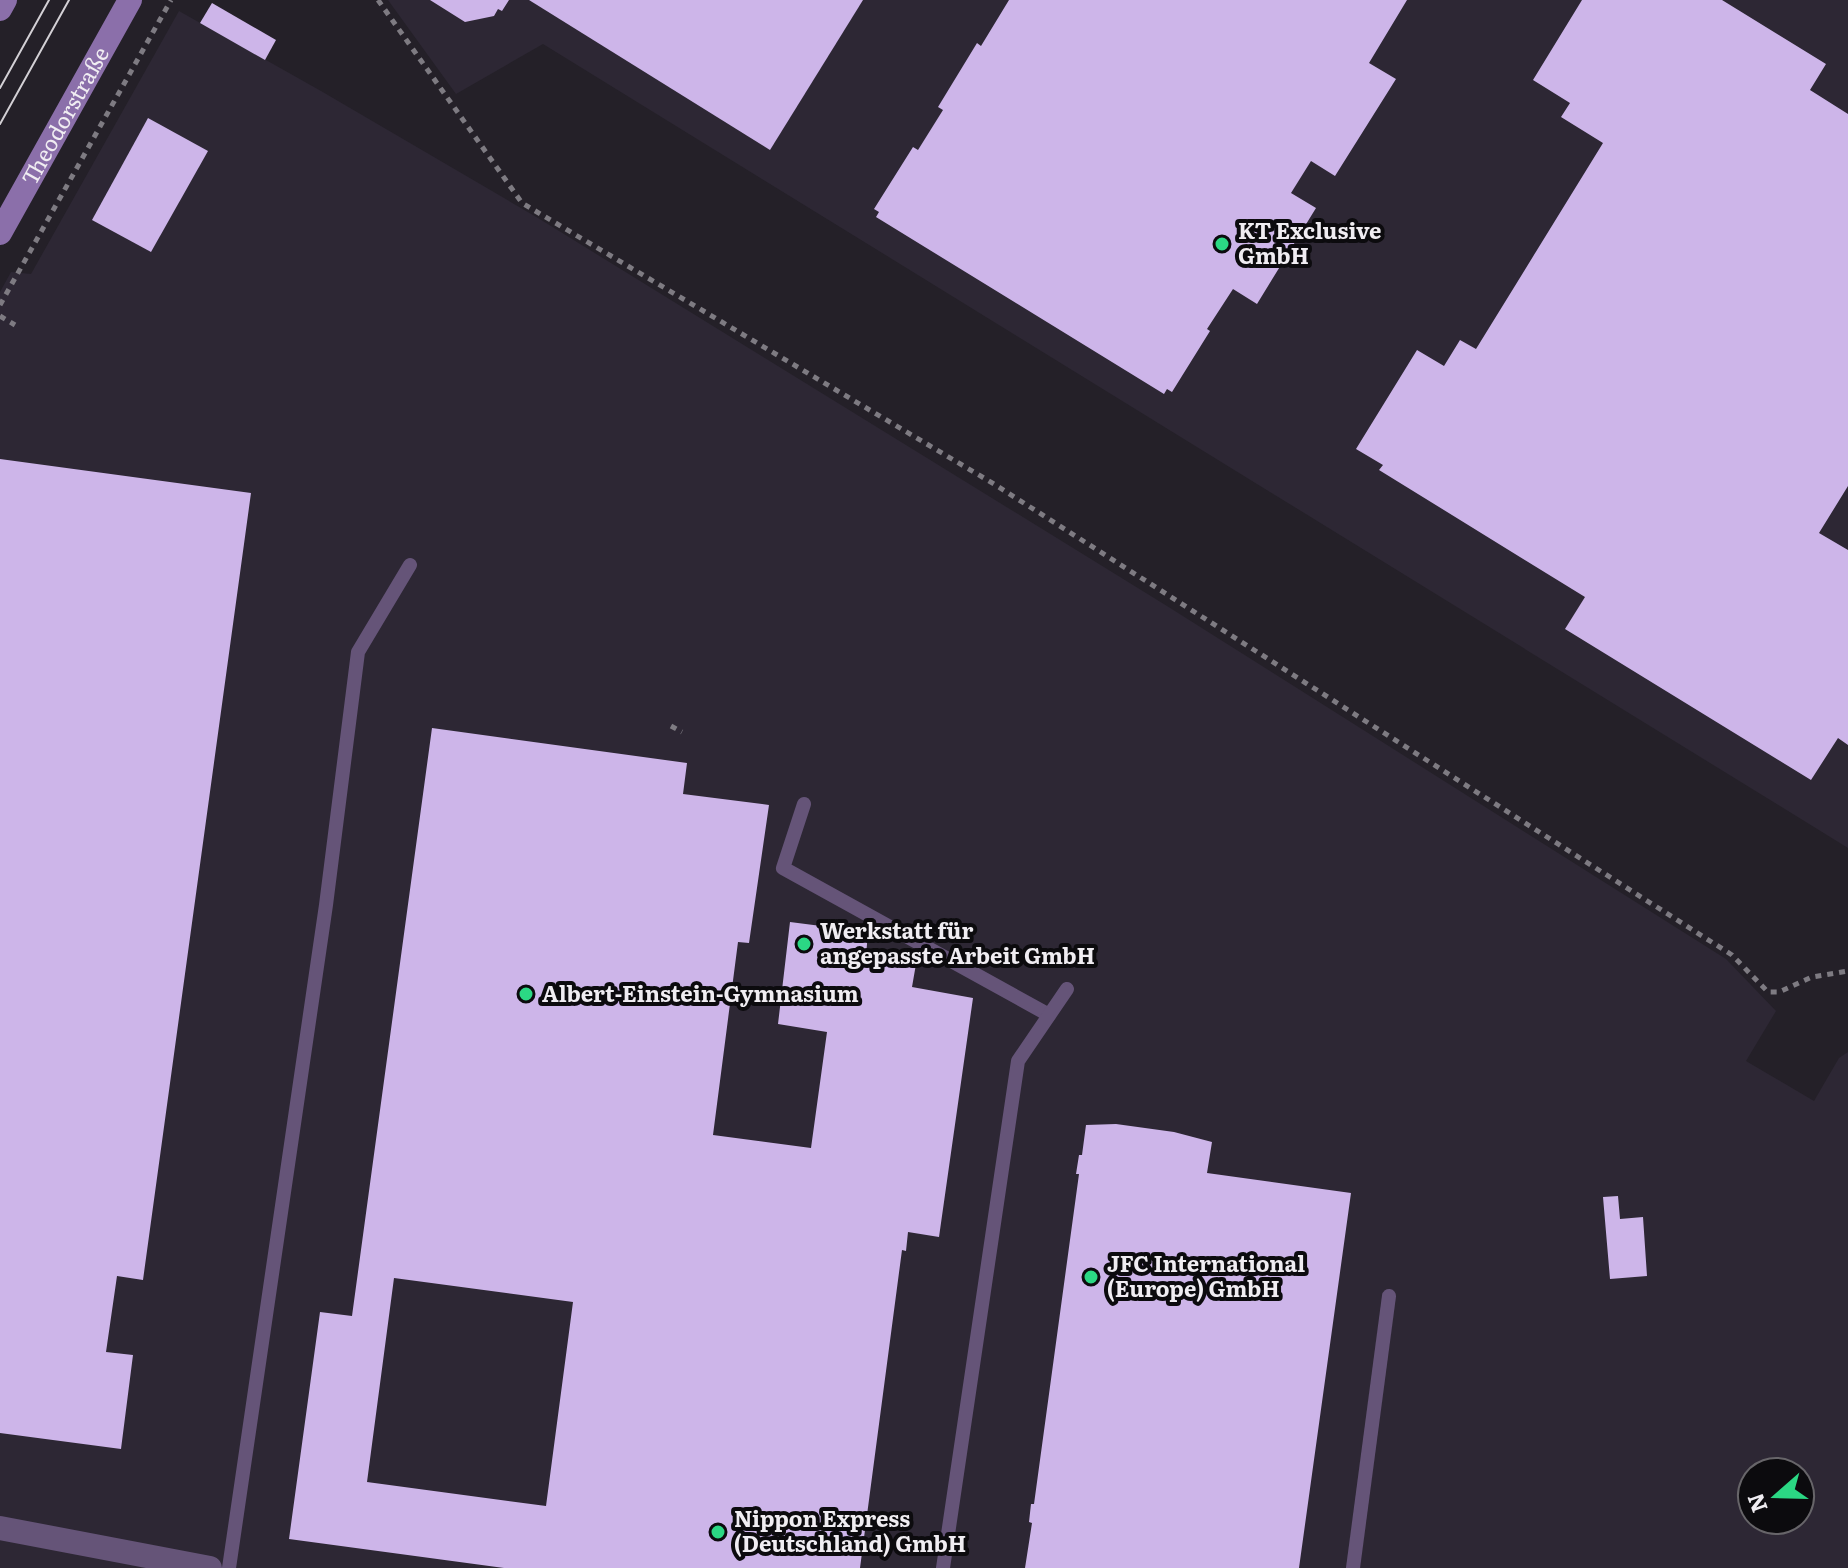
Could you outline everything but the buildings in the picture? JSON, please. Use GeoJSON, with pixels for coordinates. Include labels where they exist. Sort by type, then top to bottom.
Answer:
{"type":"FeatureCollection","features":[{"type":"Feature","properties":{"kind":"main road","name":"Theodorstraße"},"geometry":{"type":"LineString","coordinates":[[0,233],[130,0]]}},
{"type":"Feature","properties":{"kind":"street"},"geometry":{"type":"LineString","coordinates":[[0,1528],[210,1568]]}},
{"type":"Feature","properties":{"kind":"lane"},"geometry":{"type":"LineString","coordinates":[[229,1568],[326,905],[358,652],[410,565]]}},
{"type":"Feature","properties":{"kind":"lane"},"geometry":{"type":"LineString","coordinates":[[804,804],[783,868],[1049,1015]]}},
{"type":"Feature","properties":{"kind":"lane"},"geometry":{"type":"LineString","coordinates":[[943,1568],[1018,1061],[1067,989]]}},
{"type":"Feature","properties":{"kind":"lane"},"geometry":{"type":"LineString","coordinates":[[1353,1568],[1389,1296]]}},
{"type":"Feature","properties":{"kind":"path"},"geometry":{"type":"LineString","coordinates":[[0,305],[171,0]]}},
{"type":"Feature","properties":{"kind":"path"},"geometry":{"type":"LineString","coordinates":[[378,0],[522,203],[994,484],[1732,955],[1768,992],[1779,992],[1812,977],[1848,971]]}},
{"type":"Feature","properties":{"kind":"path"},"geometry":{"type":"LineString","coordinates":[[0,316],[15,325]]}},
{"type":"Feature","properties":{"kind":"path"},"geometry":{"type":"LineString","coordinates":[[671,726],[682,732]]}},
{"type":"Feature","properties":{"kind":"shaded area"},"geometry":{"type":"Polygon","coordinates":[[[388,0],[1848,0],[1848,848],[543,44],[456,94],[388,0]]]}},
{"type":"Feature","properties":{"kind":"shaded area"},"geometry":{"type":"Polygon","coordinates":[[[179,11],[538,218],[1167,606],[1726,959],[1776,1011],[1746,1061],[1814,1101],[1839,1058],[1848,1052],[1848,1568],[0,1568],[0,292],[11,272],[31,274],[179,11]]]}},
{"type":"Feature","properties":{"kind":"tram line"},"geometry":{"type":"LineString","coordinates":[[0,88],[49,0]]}},
{"type":"Feature","properties":{"kind":"tram line"},"geometry":{"type":"LineString","coordinates":[[0,124],[69,0]]}},
{"type":"Feature","properties":{"kind":"place","name":"KT Exclusive GmbH"},"geometry":{"type":"Point","coordinates":[1222,244]}},
{"type":"Feature","properties":{"kind":"place","name":"Werkstatt für angepasste Arbeit GmbH"},"geometry":{"type":"Point","coordinates":[804,944]}},
{"type":"Feature","properties":{"kind":"place","name":"Albert-Einstein-Gymnasium"},"geometry":{"type":"Point","coordinates":[526,994]}},
{"type":"Feature","properties":{"kind":"place","name":"JFC International (Europe) GmbH"},"geometry":{"type":"Point","coordinates":[1091,1277]}},
{"type":"Feature","properties":{"kind":"place","name":"Nippon Express (Deutschland) GmbH"},"geometry":{"type":"Point","coordinates":[718,1532]}}]}
